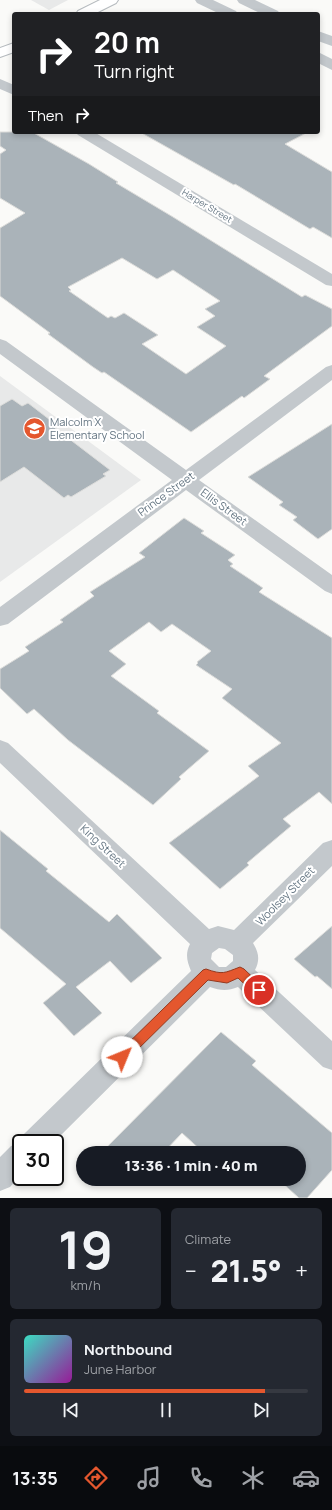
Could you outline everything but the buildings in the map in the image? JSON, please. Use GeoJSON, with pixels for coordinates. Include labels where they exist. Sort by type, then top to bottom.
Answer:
{"type":"FeatureCollection","features":[{"type":"Feature","properties":{"kind":"main road"},"geometry":{"type":"LineString","coordinates":[[86,12],[111,0]]}},
{"type":"Feature","properties":{"kind":"main road"},"geometry":{"type":"LineString","coordinates":[[0,53],[12,47]]}},
{"type":"Feature","properties":{"kind":"street"},"geometry":{"type":"LineString","coordinates":[[202,0],[226,12]]}},
{"type":"Feature","properties":{"kind":"street"},"geometry":{"type":"LineString","coordinates":[[244,0],[269,12]]}},
{"type":"Feature","properties":{"kind":"street"},"geometry":{"type":"LineString","coordinates":[[320,36],[332,42]]}},
{"type":"Feature","properties":{"kind":"street"},"geometry":{"type":"LineString","coordinates":[[320,59],[332,64]]}},
{"type":"Feature","properties":{"kind":"street"},"geometry":{"type":"LineString","coordinates":[[0,82],[12,90]]}},
{"type":"Feature","properties":{"kind":"street","name":"Harper Street"},"geometry":{"type":"LineString","coordinates":[[86,134],[332,280]]}},
{"type":"Feature","properties":{"kind":"street","name":"Ellis Street"},"geometry":{"type":"LineString","coordinates":[[0,345],[332,586]]}},
{"type":"Feature","properties":{"kind":"street","name":"Prince Street"},"geometry":{"type":"LineString","coordinates":[[0,618],[332,371]]}},
{"type":"Feature","properties":{"kind":"street","name":"King Street"},"geometry":{"type":"LineString","coordinates":[[0,749],[206,942]]}},
{"type":"Feature","properties":{"kind":"street","name":"Woolsey Street"},"geometry":{"type":"LineString","coordinates":[[238,942],[332,850]]}},
{"type":"Feature","properties":{"kind":"street"},"geometry":{"type":"LineString","coordinates":[[225,937],[238,942],[243,948],[246,960],[240,972],[227,978],[213,977],[206,974],[202,968],[198,954],[200,948],[206,942],[211,938],[225,937]]}},
{"type":"Feature","properties":{"kind":"street"},"geometry":{"type":"LineString","coordinates":[[240,972],[332,1058]]}},
{"type":"Feature","properties":{"kind":"street"},"geometry":{"type":"LineString","coordinates":[[43,1134],[206,974]]}},
{"type":"Feature","properties":{"kind":"street"},"geometry":{"type":"LineString","coordinates":[[0,1177],[12,1165]]}},
{"type":"Feature","properties":{"kind":"shaded area"},"geometry":{"type":"Polygon","coordinates":[[[31,0],[68,0],[49,10],[31,0]]]}},
{"type":"Feature","properties":{"kind":"shaded area","name":"Malcolm X Elementary School"},"geometry":{"type":"Polygon","coordinates":[[[0,376],[141,480],[0,582],[0,376]]]}},
{"type":"Feature","properties":{"kind":"place","name":"Malcolm X Elementary School"},"geometry":{"type":"Point","coordinates":[35,428]}},
{"type":"Feature","properties":{"kind":"route"},"geometry":{"type":"LineString","coordinates":[[122,1057],[206,974],[213,977],[227,978],[240,972],[259,990]]}}]}
